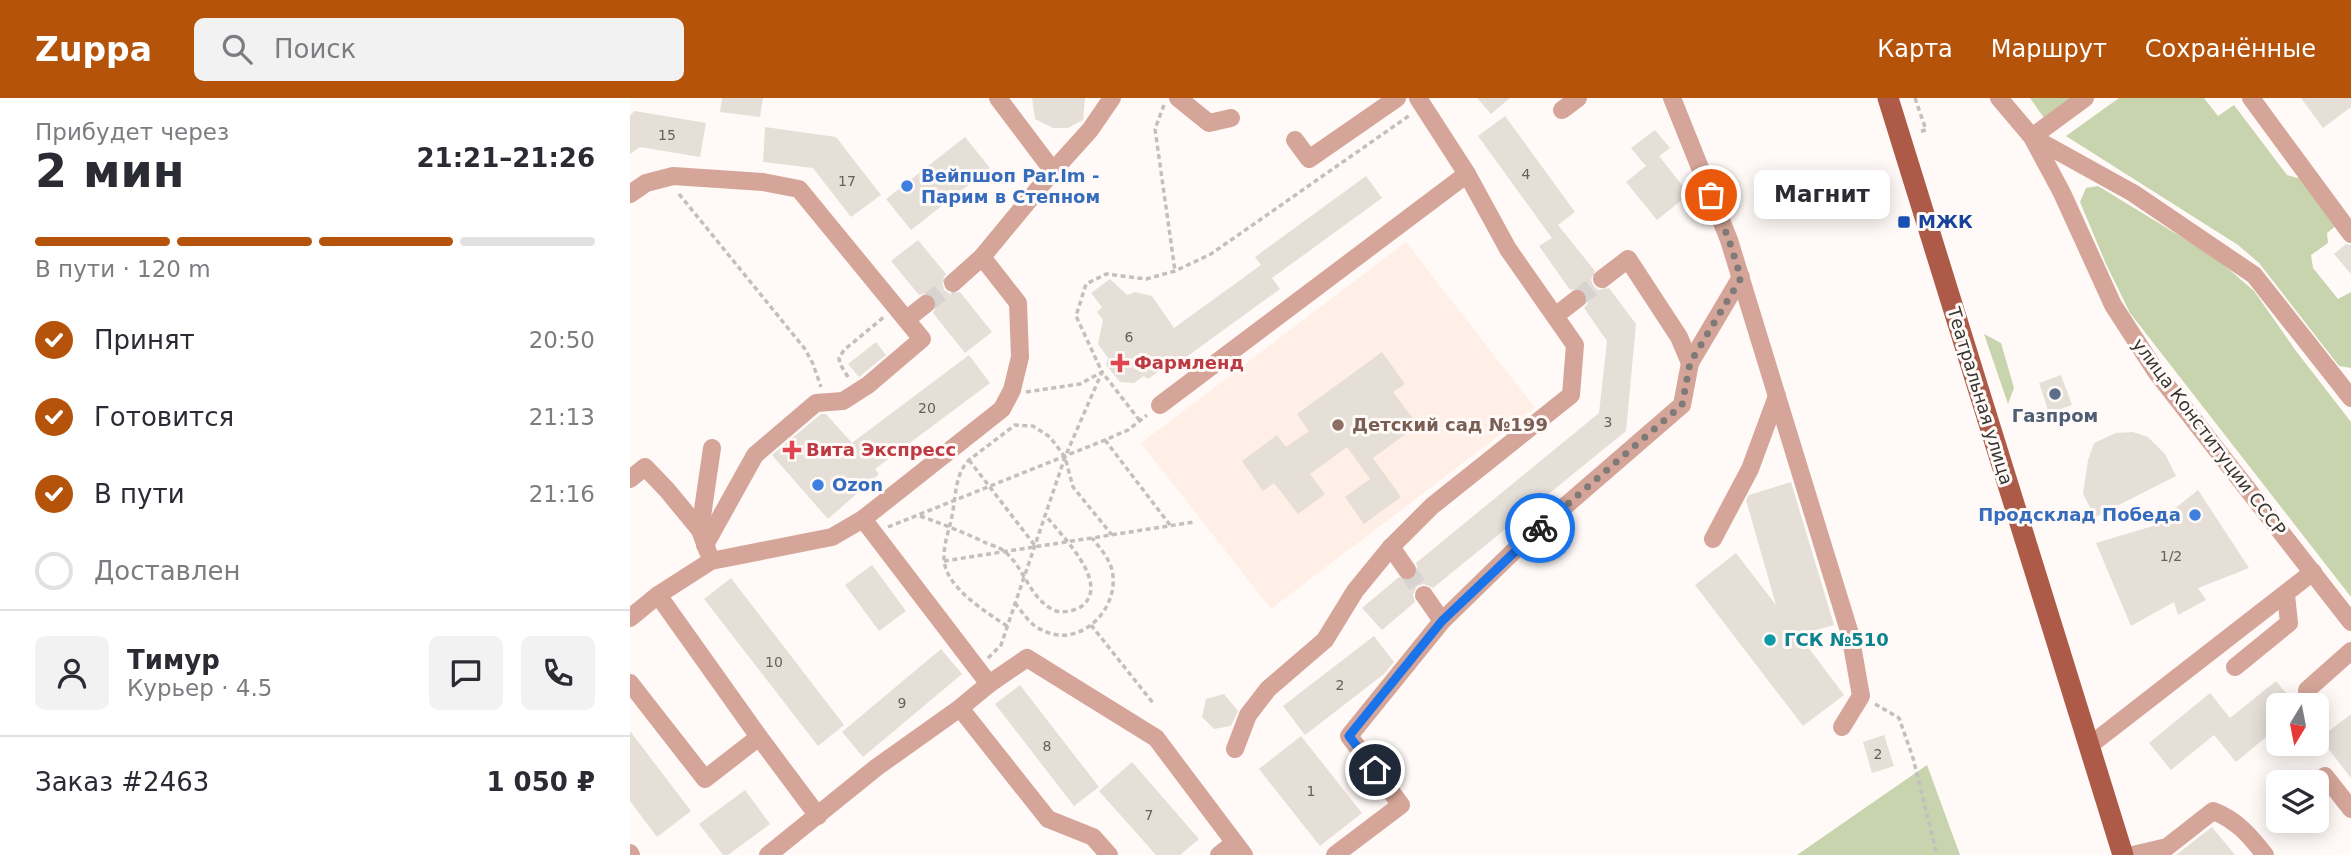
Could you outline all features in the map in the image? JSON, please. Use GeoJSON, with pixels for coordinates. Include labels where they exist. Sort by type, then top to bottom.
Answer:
{"type":"FeatureCollection","features":[{"type":"Feature","properties":{"kind":"main road","name":"Театральная улица"},"geometry":{"type":"LineString","coordinates":[[1888,98],[2123,855]]}},
{"type":"Feature","properties":{"kind":"street"},"geometry":{"type":"LineString","coordinates":[[998,98],[1053,171]]}},
{"type":"Feature","properties":{"kind":"street"},"geometry":{"type":"LineString","coordinates":[[953,283],[982,257],[1090,130],[1112,98]]}},
{"type":"Feature","properties":{"kind":"street"},"geometry":{"type":"LineString","coordinates":[[1178,98],[1209,123],[1231,118]]}},
{"type":"Feature","properties":{"kind":"street"},"geometry":{"type":"LineString","coordinates":[[1295,140],[1309,159],[1397,98]]}},
{"type":"Feature","properties":{"kind":"street"},"geometry":{"type":"LineString","coordinates":[[1562,110],[1578,98]]}},
{"type":"Feature","properties":{"kind":"street"},"geometry":{"type":"LineString","coordinates":[[1672,98],[1729,240],[1850,634],[1861,696],[1842,727]]}},
{"type":"Feature","properties":{"kind":"street","name":"улица Конституции СССР"},"geometry":{"type":"LineString","coordinates":[[1998,98],[2032,137],[2062,193],[2113,305],[2134,340],[2351,622]]}},
{"type":"Feature","properties":{"kind":"street"},"geometry":{"type":"LineString","coordinates":[[2085,98],[2032,137],[2133,193],[2254,275],[2350,394]]}},
{"type":"Feature","properties":{"kind":"street"},"geometry":{"type":"LineString","coordinates":[[2251,98],[2351,234]]}},
{"type":"Feature","properties":{"kind":"street"},"geometry":{"type":"LineString","coordinates":[[1235,749],[1254,706],[1268,689],[1325,640],[1354,591],[1391,547],[1432,506],[1570,395],[1576,345],[1508,249],[1467,174],[1421,102]]}},
{"type":"Feature","properties":{"kind":"street"},"geometry":{"type":"LineString","coordinates":[[1160,405],[1467,174]]}},
{"type":"Feature","properties":{"kind":"street"},"geometry":{"type":"LineString","coordinates":[[630,194],[646,183],[673,176],[763,182],[799,189],[922,339],[843,401],[816,403],[755,455],[705,546],[658,595],[630,618]]}},
{"type":"Feature","properties":{"kind":"street"},"geometry":{"type":"LineString","coordinates":[[705,546],[832,537],[868,526],[1002,409],[1012,390],[1020,357],[1018,303],[982,257]]}},
{"type":"Feature","properties":{"kind":"street"},"geometry":{"type":"LineString","coordinates":[[1602,279],[1628,259],[1679,337],[1690,363]]}},
{"type":"Feature","properties":{"kind":"street"},"geometry":{"type":"LineString","coordinates":[[1335,855],[1401,804],[1349,736],[1442,621],[1519,546],[1682,405],[1690,363],[1741,278]]}},
{"type":"Feature","properties":{"kind":"street"},"geometry":{"type":"LineString","coordinates":[[1555,316],[1577,299]]}},
{"type":"Feature","properties":{"kind":"street"},"geometry":{"type":"LineString","coordinates":[[902,313],[926,304]]}},
{"type":"Feature","properties":{"kind":"street"},"geometry":{"type":"LineString","coordinates":[[1713,540],[1750,469],[1777,396]]}},
{"type":"Feature","properties":{"kind":"street"},"geometry":{"type":"LineString","coordinates":[[705,546],[712,448]]}},
{"type":"Feature","properties":{"kind":"street"},"geometry":{"type":"LineString","coordinates":[[630,479],[645,467],[705,546]]}},
{"type":"Feature","properties":{"kind":"street"},"geometry":{"type":"LineString","coordinates":[[868,526],[989,684]]}},
{"type":"Feature","properties":{"kind":"street"},"geometry":{"type":"LineString","coordinates":[[1391,547],[1407,570]]}},
{"type":"Feature","properties":{"kind":"street"},"geometry":{"type":"LineString","coordinates":[[2089,746],[2313,572]]}},
{"type":"Feature","properties":{"kind":"street"},"geometry":{"type":"LineString","coordinates":[[658,595],[818,816]]}},
{"type":"Feature","properties":{"kind":"street"},"geometry":{"type":"LineString","coordinates":[[1424,595],[1442,621]]}},
{"type":"Feature","properties":{"kind":"street"},"geometry":{"type":"LineString","coordinates":[[2235,667],[2289,623],[2286,595]]}},
{"type":"Feature","properties":{"kind":"street"},"geometry":{"type":"LineString","coordinates":[[2307,693],[2307,690],[2351,652]]}},
{"type":"Feature","properties":{"kind":"street"},"geometry":{"type":"LineString","coordinates":[[768,855],[877,766],[1027,658],[1156,738],[1239,849],[1219,855]]}},
{"type":"Feature","properties":{"kind":"street"},"geometry":{"type":"LineString","coordinates":[[630,683],[705,779],[759,737]]}},
{"type":"Feature","properties":{"kind":"street"},"geometry":{"type":"LineString","coordinates":[[960,708],[1048,819],[1093,837],[1109,855]]}},
{"type":"Feature","properties":{"kind":"street"},"geometry":{"type":"LineString","coordinates":[[2329,781],[2351,809]]}},
{"type":"Feature","properties":{"kind":"street"},"geometry":{"type":"LineString","coordinates":[[2133,855],[2170,851],[2213,811],[2228,817],[2248,832],[2265,855]]}},
{"type":"Feature","properties":{"kind":"path"},"geometry":{"type":"LineString","coordinates":[[1166,98],[1155,129],[1175,271]]}},
{"type":"Feature","properties":{"kind":"path"},"geometry":{"type":"LineString","coordinates":[[1915,98],[1926,130],[1918,132]]}},
{"type":"Feature","properties":{"kind":"path"},"geometry":{"type":"LineString","coordinates":[[1140,421],[1102,372],[1076,316],[1086,284],[1106,274],[1146,279],[1175,271],[1211,254],[1421,102]]}},
{"type":"Feature","properties":{"kind":"path"},"geometry":{"type":"LineString","coordinates":[[666,178],[805,349],[827,402]]}},
{"type":"Feature","properties":{"kind":"path"},"geometry":{"type":"LineString","coordinates":[[857,392],[839,358],[844,350],[902,313]]}},
{"type":"Feature","properties":{"kind":"path"},"geometry":{"type":"LineString","coordinates":[[1012,390],[1032,393],[1080,384],[1102,372]]}},
{"type":"Feature","properties":{"kind":"path"},"geometry":{"type":"LineString","coordinates":[[979,668],[1000,645],[1065,457],[1102,372]]}},
{"type":"Feature","properties":{"kind":"path"},"geometry":{"type":"LineString","coordinates":[[868,526],[918,515],[1065,457],[1128,430],[1160,405]]}},
{"type":"Feature","properties":{"kind":"path"},"geometry":{"type":"LineString","coordinates":[[1007,626],[975,604],[952,581],[943,561],[945,539],[963,465],[1015,425],[1033,426],[1050,437],[1065,457],[1073,487],[1112,535]]}},
{"type":"Feature","properties":{"kind":"path"},"geometry":{"type":"LineString","coordinates":[[1105,440],[1170,526]]}},
{"type":"Feature","properties":{"kind":"path"},"geometry":{"type":"LineString","coordinates":[[969,460],[1035,547]]}},
{"type":"Feature","properties":{"kind":"path"},"geometry":{"type":"LineString","coordinates":[[918,515],[1005,551],[1040,601],[1057,611],[1069,612],[1081,607],[1091,590],[1090,574],[1046,516]]}},
{"type":"Feature","properties":{"kind":"path"},"geometry":{"type":"LineString","coordinates":[[943,561],[1194,522]]}},
{"type":"Feature","properties":{"kind":"path"},"geometry":{"type":"LineString","coordinates":[[1015,603],[1029,621],[1043,631],[1065,635],[1080,631],[1100,619],[1113,586],[1112,569],[1092,538]]}},
{"type":"Feature","properties":{"kind":"path"},"geometry":{"type":"LineString","coordinates":[[1091,625],[1153,703]]}},
{"type":"Feature","properties":{"kind":"path"},"geometry":{"type":"LineString","coordinates":[[1861,696],[1899,718],[1913,758],[1937,855]]}},
{"type":"Feature","properties":{"kind":"shaded area","name":"Детский сад №199"},"geometry":{"type":"Polygon","coordinates":[[[1406,242],[1535,408],[1271,609],[1141,443],[1406,242]]]}},
{"type":"Feature","properties":{"kind":"green space"},"geometry":{"type":"Polygon","coordinates":[[[2030,98],[2072,98],[2044,118],[2030,98]]]}},
{"type":"Feature","properties":{"kind":"green space"},"geometry":{"type":"Polygon","coordinates":[[[2119,98],[2204,98],[2218,116],[2234,105],[2287,175],[2305,180],[2337,225],[2327,233],[2328,243],[2311,255],[2313,268],[2338,299],[2351,292],[2351,368],[2339,366],[2259,263],[2238,245],[2066,136],[2119,98]]]}},
{"type":"Feature","properties":{"kind":"green space"},"geometry":{"type":"Polygon","coordinates":[[[2098,186],[2216,258],[2254,291],[2351,422],[2351,597],[2130,313],[2080,202],[2086,188],[2098,186]]]}},
{"type":"Feature","properties":{"kind":"green space"},"geometry":{"type":"Polygon","coordinates":[[[1984,334],[2001,343],[2014,388],[2008,404],[1984,334]]]}},
{"type":"Feature","properties":{"kind":"green space"},"geometry":{"type":"Polygon","coordinates":[[[1927,765],[1960,855],[1797,855],[1927,765]]]}},
{"type":"Feature","properties":{"kind":"building"},"geometry":{"type":"Polygon","coordinates":[[[722,98],[763,98],[760,117],[720,112],[722,98]]]}},
{"type":"Feature","properties":{"kind":"building"},"geometry":{"type":"Polygon","coordinates":[[[1032,98],[1085,98],[1083,120],[1068,128],[1053,128],[1035,119],[1032,98]]]}},
{"type":"Feature","properties":{"kind":"building"},"geometry":{"type":"Polygon","coordinates":[[[1477,98],[1510,98],[1491,114],[1477,98]]]}},
{"type":"Feature","properties":{"kind":"building"},"geometry":{"type":"Polygon","coordinates":[[[2301,98],[2351,98],[2351,107],[2323,128],[2301,98]]]}},
{"type":"Feature","properties":{"kind":"building"},"geometry":{"type":"Polygon","coordinates":[[[635,111],[706,123],[700,157],[640,147],[630,154],[630,115],[635,111]]]}},
{"type":"Feature","properties":{"kind":"building"},"geometry":{"type":"Polygon","coordinates":[[[1505,116],[1575,212],[1558,225],[1595,271],[1591,280],[1593,285],[1598,290],[1609,288],[1636,324],[1626,431],[1433,588],[1424,584],[1417,586],[1413,595],[1415,602],[1382,630],[1362,608],[1399,577],[1407,581],[1414,579],[1418,570],[1416,563],[1599,413],[1607,341],[1584,308],[1588,303],[1586,293],[1581,288],[1570,290],[1539,246],[1552,238],[1478,136],[1505,116]]]}},
{"type":"Feature","properties":{"kind":"building"},"geometry":{"type":"Polygon","coordinates":[[[765,127],[836,137],[881,195],[851,217],[813,168],[763,162],[765,127]]]}},
{"type":"Feature","properties":{"kind":"building"},"geometry":{"type":"Polygon","coordinates":[[[1655,130],[1670,148],[1659,156],[1689,194],[1657,220],[1626,182],[1646,166],[1631,148],[1655,130]]]}},
{"type":"Feature","properties":{"kind":"building"},"geometry":{"type":"Polygon","coordinates":[[[965,137],[990,168],[911,230],[886,199],[965,137]]]}},
{"type":"Feature","properties":{"kind":"building"},"geometry":{"type":"Polygon","coordinates":[[[1366,176],[1382,198],[1272,278],[1280,289],[1174,366],[1172,362],[1148,379],[1144,376],[1134,383],[1120,382],[1106,365],[1108,358],[1098,344],[1103,320],[1097,312],[1102,307],[1091,293],[1110,279],[1127,295],[1135,292],[1152,296],[1174,328],[1261,265],[1255,257],[1366,176]]]}},
{"type":"Feature","properties":{"kind":"building"},"geometry":{"type":"Polygon","coordinates":[[[918,240],[946,274],[942,280],[944,290],[950,294],[960,292],[992,332],[965,353],[933,313],[937,303],[934,296],[925,293],[919,295],[891,261],[918,240]]]}},
{"type":"Feature","properties":{"kind":"building"},"geometry":{"type":"Polygon","coordinates":[[[2346,244],[2351,245],[2351,274],[2334,254],[2346,244]]]}},
{"type":"Feature","properties":{"kind":"building"},"geometry":{"type":"Polygon","coordinates":[[[876,342],[886,355],[859,377],[848,364],[876,342]]]}},
{"type":"Feature","properties":{"kind":"building"},"geometry":{"type":"Polygon","coordinates":[[[1382,352],[1405,384],[1393,392],[1418,425],[1373,458],[1401,497],[1364,524],[1345,497],[1370,479],[1347,447],[1310,474],[1325,494],[1298,514],[1274,483],[1263,491],[1242,461],[1277,435],[1286,447],[1309,431],[1297,414],[1382,352]]]}},
{"type":"Feature","properties":{"kind":"building"},"geometry":{"type":"Polygon","coordinates":[[[969,355],[990,383],[875,469],[879,474],[828,519],[772,455],[821,414],[826,414],[852,443],[969,355]]]}},
{"type":"Feature","properties":{"kind":"building","name":"Газпром"},"geometry":{"type":"Polygon","coordinates":[[[2061,375],[2072,405],[2049,413],[2039,383],[2061,375]]]}},
{"type":"Feature","properties":{"kind":"building"},"geometry":{"type":"Polygon","coordinates":[[[2133,432],[2148,437],[2165,454],[2176,476],[2095,517],[2083,494],[2088,460],[2094,443],[2116,433],[2133,432]]]}},
{"type":"Feature","properties":{"kind":"building"},"geometry":{"type":"Polygon","coordinates":[[[1791,482],[1834,625],[1799,635],[1844,695],[1803,726],[1695,585],[1736,553],[1776,605],[1746,500],[1749,495],[1791,482]]]}},
{"type":"Feature","properties":{"kind":"building"},"geometry":{"type":"Polygon","coordinates":[[[2198,490],[2249,568],[2198,588],[2206,600],[2178,615],[2174,602],[2131,626],[2096,543],[2153,526],[2198,490]]]}},
{"type":"Feature","properties":{"kind":"building"},"geometry":{"type":"Polygon","coordinates":[[[872,565],[906,611],[879,631],[845,585],[872,565]]]}},
{"type":"Feature","properties":{"kind":"building"},"geometry":{"type":"Polygon","coordinates":[[[731,578],[844,725],[818,746],[704,599],[731,578]]]}},
{"type":"Feature","properties":{"kind":"building"},"geometry":{"type":"Polygon","coordinates":[[[1374,636],[1394,662],[1384,674],[1305,735],[1283,706],[1374,636]]]}},
{"type":"Feature","properties":{"kind":"building"},"geometry":{"type":"Polygon","coordinates":[[[941,649],[962,674],[863,757],[842,732],[941,649]]]}},
{"type":"Feature","properties":{"kind":"building"},"geometry":{"type":"Polygon","coordinates":[[[2276,681],[2286,693],[2266,693],[2266,737],[2236,762],[2214,735],[2171,770],[2149,743],[2210,693],[2230,718],[2276,681]]]}},
{"type":"Feature","properties":{"kind":"building"},"geometry":{"type":"Polygon","coordinates":[[[1020,685],[1099,787],[1074,806],[995,704],[1020,685]]]}},
{"type":"Feature","properties":{"kind":"building"},"geometry":{"type":"Polygon","coordinates":[[[1224,694],[1238,711],[1231,726],[1214,729],[1202,717],[1206,699],[1224,694]]]}},
{"type":"Feature","properties":{"kind":"building"},"geometry":{"type":"Polygon","coordinates":[[[2351,714],[2351,778],[2329,750],[2329,731],[2351,714]]]}},
{"type":"Feature","properties":{"kind":"building"},"geometry":{"type":"Polygon","coordinates":[[[630,731],[691,811],[657,837],[630,801],[630,731]]]}},
{"type":"Feature","properties":{"kind":"building"},"geometry":{"type":"Polygon","coordinates":[[[1884,735],[1894,766],[1872,773],[1863,742],[1884,735]]]}},
{"type":"Feature","properties":{"kind":"building"},"geometry":{"type":"Polygon","coordinates":[[[1301,736],[1362,813],[1320,846],[1259,769],[1301,736]]]}},
{"type":"Feature","properties":{"kind":"building"},"geometry":{"type":"Polygon","coordinates":[[[1132,762],[1199,839],[1180,855],[1156,855],[1099,791],[1132,762]]]}},
{"type":"Feature","properties":{"kind":"building"},"geometry":{"type":"Polygon","coordinates":[[[745,790],[770,824],[728,855],[723,855],[699,824],[745,790]]]}},
{"type":"Feature","properties":{"kind":"building"},"geometry":{"type":"Polygon","coordinates":[[[2212,827],[2235,855],[2176,855],[2212,827]]]}},
{"type":"Feature","properties":{"kind":"tunnel"},"geometry":{"type":"LineString","coordinates":[[1577,299],[1602,279]]}},
{"type":"Feature","properties":{"kind":"tunnel"},"geometry":{"type":"LineString","coordinates":[[926,304],[953,283]]}},
{"type":"Feature","properties":{"kind":"tunnel"},"geometry":{"type":"LineString","coordinates":[[1407,570],[1424,595]]}},
{"type":"Feature","properties":{"kind":"way so far"},"geometry":{"type":"LineString","coordinates":[[1540,528],[1682,405],[1690,363],[1741,278],[1711,195]]}},
{"type":"Feature","properties":{"kind":"place","name":"Вейпшоп Par.Im - Парим в Степном"},"geometry":{"type":"Point","coordinates":[907,186]}},
{"type":"Feature","properties":{"kind":"place","name":"Магнит"},"geometry":{"type":"Point","coordinates":[1711,195]}},
{"type":"Feature","properties":{"kind":"place","name":"МЖК"},"geometry":{"type":"Point","coordinates":[1904,222]}},
{"type":"Feature","properties":{"kind":"place","name":"Фармленд"},"geometry":{"type":"Point","coordinates":[1120,363]}},
{"type":"Feature","properties":{"kind":"place","name":"Газпром"},"geometry":{"type":"Point","coordinates":[2055,394]}},
{"type":"Feature","properties":{"kind":"place","name":"Детский сад №199"},"geometry":{"type":"Point","coordinates":[1338,425]}},
{"type":"Feature","properties":{"kind":"place","name":"Вита Экспресс"},"geometry":{"type":"Point","coordinates":[792,450]}},
{"type":"Feature","properties":{"kind":"place","name":"Ozon"},"geometry":{"type":"Point","coordinates":[818,485]}},
{"type":"Feature","properties":{"kind":"place","name":"Продсклад Победа"},"geometry":{"type":"Point","coordinates":[2195,515]}},
{"type":"Feature","properties":{"kind":"place","name":"ГСК №510"},"geometry":{"type":"Point","coordinates":[1770,640]}},
{"type":"Feature","properties":{"kind":"route"},"geometry":{"type":"LineString","coordinates":[[1375,770],[1349,736],[1442,621],[1540,528]]}}]}
